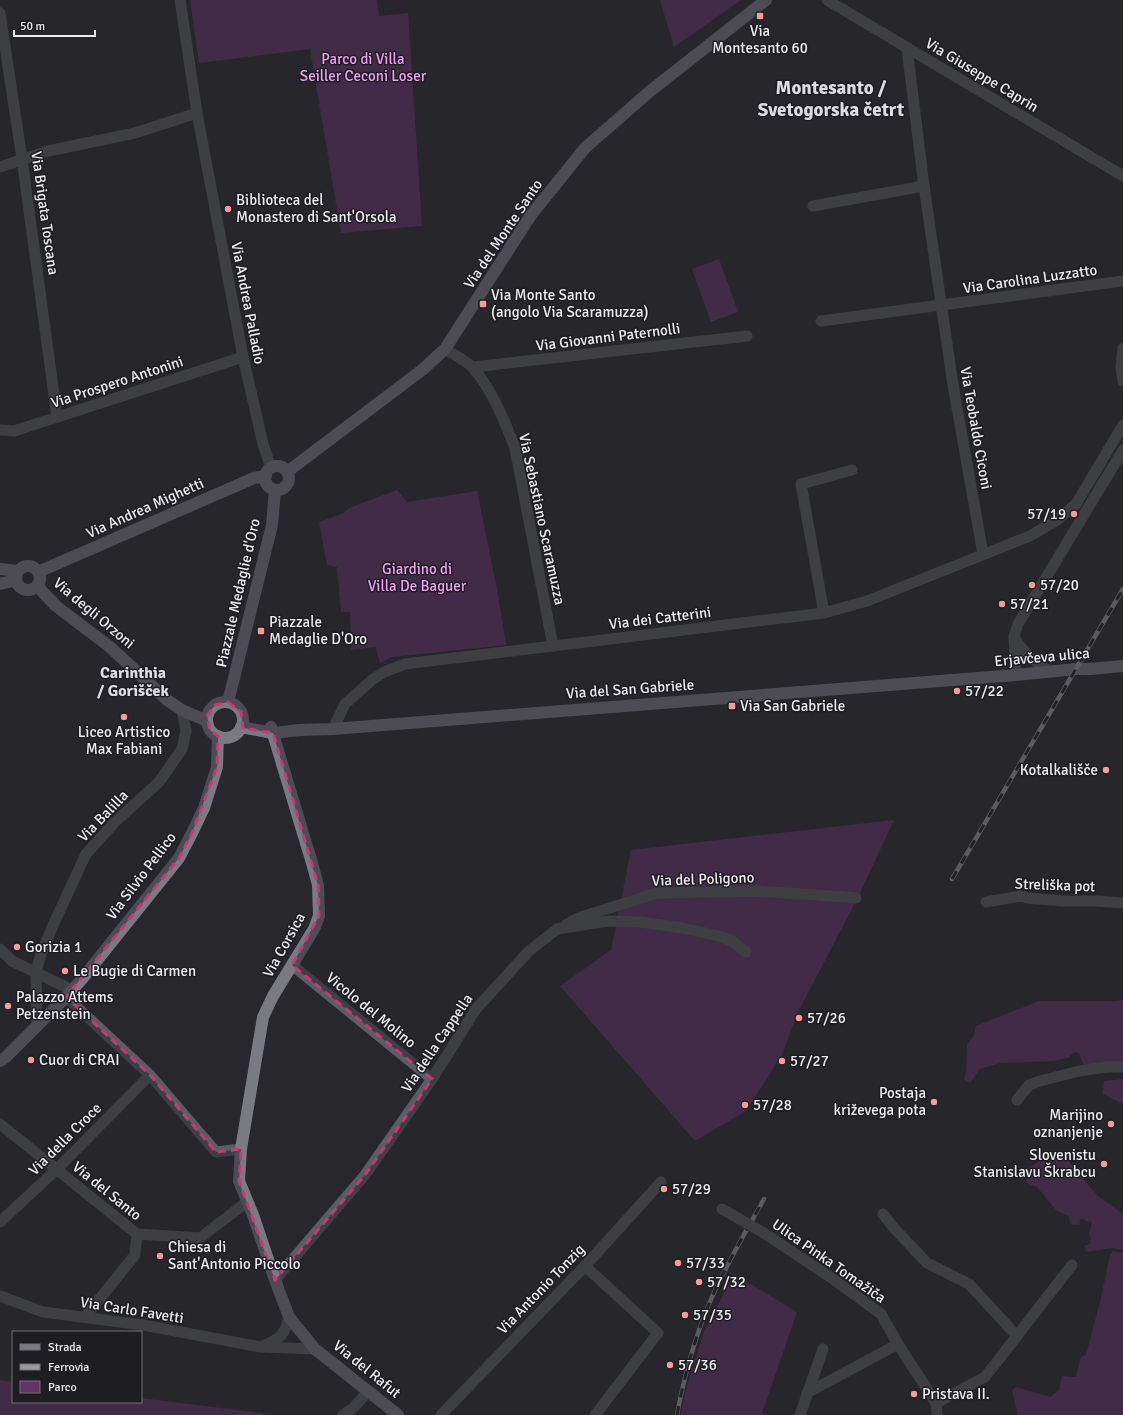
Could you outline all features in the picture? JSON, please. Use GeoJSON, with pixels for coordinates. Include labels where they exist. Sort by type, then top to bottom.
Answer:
{"type":"FeatureCollection","features":[{"type":"Feature","properties":{"kind":"main road","name":"Via del Monte Santo"},"geometry":{"type":"LineString","coordinates":[[287,472],[422,370],[445,349],[531,215],[585,148],[649,92],[766,0]]}},
{"type":"Feature","properties":{"kind":"main road"},"geometry":{"type":"LineString","coordinates":[[275,466],[280,466],[287,472],[289,481],[287,486],[279,490],[275,490],[267,485],[268,472],[275,466]]}},
{"type":"Feature","properties":{"kind":"main road","name":"Via Andrea Mighetti"},"geometry":{"type":"LineString","coordinates":[[38,572],[268,472]]}},
{"type":"Feature","properties":{"kind":"main road","name":"Piazzale Medaglie d'Oro"},"geometry":{"type":"LineString","coordinates":[[228,702],[272,525],[275,490]]}},
{"type":"Feature","properties":{"kind":"main road","name":"Via degli Orzoni"},"geometry":{"type":"LineString","coordinates":[[0,569],[17,576],[21,588],[25,590],[34,588],[40,581],[38,572],[35,569],[26,566],[17,576]]}},
{"type":"Feature","properties":{"kind":"main road"},"geometry":{"type":"LineString","coordinates":[[0,584],[17,576]]}},
{"type":"Feature","properties":{"kind":"main road","name":"Via degli Orzoni"},"geometry":{"type":"LineString","coordinates":[[37,586],[56,606],[110,647],[167,700],[182,710],[207,721]]}},
{"type":"Feature","properties":{"kind":"main road","name":"Erjavčeva ulica"},"geometry":{"type":"LineString","coordinates":[[963,679],[1016,676],[1076,669],[1123,666]]}},
{"type":"Feature","properties":{"kind":"main road","name":"Via del San Gabriele"},"geometry":{"type":"LineString","coordinates":[[242,725],[272,730],[333,729],[963,679]]}},
{"type":"Feature","properties":{"kind":"main road"},"geometry":{"type":"LineString","coordinates":[[228,702],[238,708],[242,717],[242,725],[238,732],[223,738],[210,730],[207,721],[209,712],[215,705],[228,702]]}},
{"type":"Feature","properties":{"kind":"main road","name":"Via Corsica"},"geometry":{"type":"LineString","coordinates":[[239,1181],[241,1149],[263,1017],[273,996],[314,929],[319,916],[318,886],[312,862],[272,730]]}},
{"type":"Feature","properties":{"kind":"main road","name":"Via Silvio Pellico"},"geometry":{"type":"LineString","coordinates":[[0,1061],[6,1057],[69,993],[179,858],[204,808],[217,767],[218,736]]}},
{"type":"Feature","properties":{"kind":"main road","name":"Via del Rafut"},"geometry":{"type":"LineString","coordinates":[[239,1181],[253,1215],[289,1317],[315,1349],[398,1415]]}},
{"type":"Feature","properties":{"kind":"street","name":"Via Andrea Palladio"},"geometry":{"type":"LineString","coordinates":[[180,0],[197,113],[243,357],[268,472]]}},
{"type":"Feature","properties":{"kind":"street","name":"Via Giuseppe Caprin"},"geometry":{"type":"LineString","coordinates":[[827,0],[1123,176]]}},
{"type":"Feature","properties":{"kind":"street","name":"Via Brigata Toscana"},"geometry":{"type":"LineString","coordinates":[[0,13],[22,160],[57,417]]}},
{"type":"Feature","properties":{"kind":"street","name":"Via Teobaldo Ciconi"},"geometry":{"type":"LineString","coordinates":[[906,48],[924,186],[953,385],[983,554]]}},
{"type":"Feature","properties":{"kind":"street"},"geometry":{"type":"LineString","coordinates":[[0,167],[48,150],[135,133],[197,113]]}},
{"type":"Feature","properties":{"kind":"street"},"geometry":{"type":"LineString","coordinates":[[813,206],[924,186]]}},
{"type":"Feature","properties":{"kind":"street","name":"Via Carolina Luzzatto"},"geometry":{"type":"LineString","coordinates":[[942,306],[1123,281]]}},
{"type":"Feature","properties":{"kind":"street"},"geometry":{"type":"LineString","coordinates":[[821,321],[942,306]]}},
{"type":"Feature","properties":{"kind":"street","name":"Via Giovanni Paternolli"},"geometry":{"type":"LineString","coordinates":[[473,367],[747,336]]}},
{"type":"Feature","properties":{"kind":"street"},"geometry":{"type":"LineString","coordinates":[[1123,348],[1121,368],[1123,381]]}},
{"type":"Feature","properties":{"kind":"street","name":"Via Sebastiano Scaramuzza"},"geometry":{"type":"LineString","coordinates":[[445,349],[473,367],[491,394],[504,419],[515,448],[553,646]]}},
{"type":"Feature","properties":{"kind":"street","name":"Via Prospero Antonini"},"geometry":{"type":"LineString","coordinates":[[0,430],[14,431],[243,357]]}},
{"type":"Feature","properties":{"kind":"street","name":"Via dei Catterini"},"geometry":{"type":"LineString","coordinates":[[333,729],[345,704],[384,672],[405,664],[824,613],[867,601],[1030,536],[1057,520],[1076,504],[1123,425]]}},
{"type":"Feature","properties":{"kind":"street"},"geometry":{"type":"LineString","coordinates":[[1016,676],[1014,637],[1018,624],[1123,450]]}},
{"type":"Feature","properties":{"kind":"street"},"geometry":{"type":"LineString","coordinates":[[824,613],[801,484],[852,470]]}},
{"type":"Feature","properties":{"kind":"street"},"geometry":{"type":"LineString","coordinates":[[1014,637],[1020,648],[1028,656],[1050,672]]}},
{"type":"Feature","properties":{"kind":"street","name":"Via Balilla"},"geometry":{"type":"LineString","coordinates":[[37,1025],[36,972],[41,954],[54,922],[86,854],[115,822],[159,782],[182,749],[186,731],[182,710]]}},
{"type":"Feature","properties":{"kind":"street","name":"Via del Poligono"},"geometry":{"type":"LineString","coordinates":[[557,928],[578,918],[657,893],[756,891],[817,894],[856,898]]}},
{"type":"Feature","properties":{"kind":"street","name":"Streliška pot"},"geometry":{"type":"LineString","coordinates":[[986,902],[1021,896],[1027,898],[1063,901],[1123,903]]}},
{"type":"Feature","properties":{"kind":"street"},"geometry":{"type":"LineString","coordinates":[[557,928],[608,921],[641,922],[683,928],[718,936],[732,941],[746,952]]}},
{"type":"Feature","properties":{"kind":"street","name":"Via della Cappella"},"geometry":{"type":"LineString","coordinates":[[275,1280],[365,1175],[432,1079],[476,1010],[528,952],[557,928]]}},
{"type":"Feature","properties":{"kind":"street"},"geometry":{"type":"LineString","coordinates":[[0,949],[12,961],[36,972],[69,993],[150,1075],[216,1152],[241,1149]]}},
{"type":"Feature","properties":{"kind":"street","name":"Vicolo del Molino"},"geometry":{"type":"LineString","coordinates":[[292,965],[432,1079]]}},
{"type":"Feature","properties":{"kind":"street"},"geometry":{"type":"LineString","coordinates":[[1017,1100],[1029,1086],[1055,1076],[1107,1067],[1123,1067]]}},
{"type":"Feature","properties":{"kind":"street","name":"Via della Croce"},"geometry":{"type":"LineString","coordinates":[[0,1222],[56,1170],[150,1075]]}},
{"type":"Feature","properties":{"kind":"street","name":"Via del Santo"},"geometry":{"type":"LineString","coordinates":[[0,1124],[137,1234],[200,1238],[247,1202]]}},
{"type":"Feature","properties":{"kind":"street","name":"Via Antonio Tonzig"},"geometry":{"type":"LineString","coordinates":[[441,1415],[585,1266],[661,1182]]}},
{"type":"Feature","properties":{"kind":"street","name":"Ulica Pinka Tomažiča"},"geometry":{"type":"LineString","coordinates":[[722,1209],[764,1233],[833,1279],[881,1314],[898,1344],[936,1403],[937,1415]]}},
{"type":"Feature","properties":{"kind":"street"},"geometry":{"type":"LineString","coordinates":[[883,1214],[893,1227],[927,1263],[969,1284],[1017,1336]]}},
{"type":"Feature","properties":{"kind":"street"},"geometry":{"type":"LineString","coordinates":[[86,1317],[135,1255],[137,1234]]}},
{"type":"Feature","properties":{"kind":"street"},"geometry":{"type":"LineString","coordinates":[[585,1266],[658,1333],[594,1415]]}},
{"type":"Feature","properties":{"kind":"street"},"geometry":{"type":"LineString","coordinates":[[936,1403],[985,1377],[1072,1266]]}},
{"type":"Feature","properties":{"kind":"street","name":"Via Carlo Favetti"},"geometry":{"type":"LineString","coordinates":[[0,1296],[43,1312],[143,1325],[261,1347],[315,1349]]}},
{"type":"Feature","properties":{"kind":"street"},"geometry":{"type":"LineString","coordinates":[[261,1347],[273,1342],[283,1335],[287,1328],[289,1317]]}},
{"type":"Feature","properties":{"kind":"street"},"geometry":{"type":"LineString","coordinates":[[807,1393],[898,1344]]}},
{"type":"Feature","properties":{"kind":"street"},"geometry":{"type":"LineString","coordinates":[[800,1415],[824,1349]]}},
{"type":"Feature","properties":{"kind":"street"},"geometry":{"type":"LineString","coordinates":[[344,1415],[368,1392]]}},
{"type":"Feature","properties":{"kind":"highlighted area"},"geometry":{"type":"Polygon","coordinates":[[[228,702],[241,712],[243,728],[273,733],[318,885],[319,916],[292,965],[432,1079],[365,1175],[275,1280],[239,1181],[241,1149],[216,1152],[150,1075],[66,997],[179,858],[192,833],[217,767],[218,736],[210,730],[207,716],[215,705],[228,702]]]}},
{"type":"Feature","properties":{"kind":"green space","name":"Parco di Villa Seiller Ceconi Loser"},"geometry":{"type":"Polygon","coordinates":[[[190,0],[377,0],[379,16],[408,13],[422,226],[341,233],[310,49],[199,63],[190,0]]]}},
{"type":"Feature","properties":{"kind":"green space"},"geometry":{"type":"Polygon","coordinates":[[[660,0],[741,0],[674,47],[660,0]]]}},
{"type":"Feature","properties":{"kind":"green space"},"geometry":{"type":"Polygon","coordinates":[[[719,259],[738,312],[711,322],[692,269],[719,259]]]}},
{"type":"Feature","properties":{"kind":"green space","name":"Giardino di Villa De Baguer"},"geometry":{"type":"Polygon","coordinates":[[[397,490],[407,502],[477,491],[497,589],[506,645],[392,657],[380,663],[375,647],[351,650],[350,612],[341,612],[337,567],[327,565],[319,522],[344,513],[349,508],[397,490]]]}},
{"type":"Feature","properties":{"kind":"green space"},"geometry":{"type":"Polygon","coordinates":[[[894,820],[859,895],[796,1016],[782,1055],[746,1111],[695,1141],[560,986],[611,950],[631,850],[894,820]]]}},
{"type":"Feature","properties":{"kind":"green space"},"geometry":{"type":"Polygon","coordinates":[[[1123,1000],[1123,1063],[1084,1066],[1079,1053],[1074,1052],[1068,1058],[1053,1061],[1000,1063],[980,1069],[970,1083],[964,1079],[966,1072],[967,1045],[974,1035],[976,1026],[1039,1001],[1123,1000]]]}},
{"type":"Feature","properties":{"kind":"green space"},"geometry":{"type":"Polygon","coordinates":[[[1123,1079],[1123,1104],[1103,1094],[1104,1081],[1123,1079]]]}},
{"type":"Feature","properties":{"kind":"green space"},"geometry":{"type":"Polygon","coordinates":[[[1052,1154],[1059,1159],[1066,1158],[1100,1198],[1123,1214],[1123,1250],[1112,1248],[1086,1252],[1084,1246],[1090,1244],[1091,1241],[1089,1234],[1092,1222],[1081,1218],[1079,1225],[1070,1224],[1069,1216],[1057,1211],[1037,1187],[1026,1183],[1028,1168],[1052,1154]]]}},
{"type":"Feature","properties":{"kind":"green space"},"geometry":{"type":"Polygon","coordinates":[[[1113,1251],[1123,1253],[1123,1415],[1018,1415],[1012,1390],[1016,1387],[1050,1397],[1059,1390],[1062,1376],[1076,1377],[1081,1357],[1086,1355],[1101,1298],[1110,1255],[1113,1251]]]}},
{"type":"Feature","properties":{"kind":"green space"},"geometry":{"type":"Polygon","coordinates":[[[734,1274],[797,1312],[762,1413],[765,1415],[681,1415],[685,1393],[703,1334],[734,1274]]]}},
{"type":"Feature","properties":{"kind":"green space"},"geometry":{"type":"Polygon","coordinates":[[[0,1380],[12,1382],[12,1403],[142,1403],[142,1398],[261,1413],[266,1415],[0,1415],[0,1380]]]}},
{"type":"Feature","properties":{"kind":"railway"},"geometry":{"type":"LineString","coordinates":[[952,879],[1123,589]]}},
{"type":"Feature","properties":{"kind":"railway"},"geometry":{"type":"LineString","coordinates":[[677,1415],[690,1359],[709,1304],[728,1264],[764,1199]]}},
{"type":"Feature","properties":{"kind":"place","name":"Via Montesanto 60"},"geometry":{"type":"Point","coordinates":[760,16]}},
{"type":"Feature","properties":{"kind":"place","name":"Biblioteca del Monastero di Sant'Orsola"},"geometry":{"type":"Point","coordinates":[228,209]}},
{"type":"Feature","properties":{"kind":"place","name":"Via Monte Santo (angolo Via Scaramuzza)"},"geometry":{"type":"Point","coordinates":[483,304]}},
{"type":"Feature","properties":{"kind":"place","name":"57/19"},"geometry":{"type":"Point","coordinates":[1074,514]}},
{"type":"Feature","properties":{"kind":"place","name":"57/20"},"geometry":{"type":"Point","coordinates":[1032,585]}},
{"type":"Feature","properties":{"kind":"place","name":"57/21"},"geometry":{"type":"Point","coordinates":[1002,604]}},
{"type":"Feature","properties":{"kind":"place","name":"Piazzale Medaglie D'Oro"},"geometry":{"type":"Point","coordinates":[261,631]}},
{"type":"Feature","properties":{"kind":"place","name":"57/22"},"geometry":{"type":"Point","coordinates":[957,691]}},
{"type":"Feature","properties":{"kind":"place","name":"Via San Gabriele"},"geometry":{"type":"Point","coordinates":[732,706]}},
{"type":"Feature","properties":{"kind":"place","name":"Liceo Artistico Max Fabiani"},"geometry":{"type":"Point","coordinates":[124,717]}},
{"type":"Feature","properties":{"kind":"place","name":"Kotalkališče"},"geometry":{"type":"Point","coordinates":[1106,770]}},
{"type":"Feature","properties":{"kind":"place","name":"Gorizia 1"},"geometry":{"type":"Point","coordinates":[17,947]}},
{"type":"Feature","properties":{"kind":"place","name":"Le Bugie di Carmen"},"geometry":{"type":"Point","coordinates":[65,971]}},
{"type":"Feature","properties":{"kind":"place","name":"Palazzo Attems Petzenstein"},"geometry":{"type":"Point","coordinates":[8,1006]}},
{"type":"Feature","properties":{"kind":"place","name":"57/26"},"geometry":{"type":"Point","coordinates":[799,1018]}},
{"type":"Feature","properties":{"kind":"place","name":"Cuor di CRAI"},"geometry":{"type":"Point","coordinates":[31,1060]}},
{"type":"Feature","properties":{"kind":"place","name":"57/27"},"geometry":{"type":"Point","coordinates":[782,1061]}},
{"type":"Feature","properties":{"kind":"place","name":"Postaja križevega pota"},"geometry":{"type":"Point","coordinates":[934,1102]}},
{"type":"Feature","properties":{"kind":"place","name":"57/28"},"geometry":{"type":"Point","coordinates":[745,1105]}},
{"type":"Feature","properties":{"kind":"place","name":"Marijino oznanjenje"},"geometry":{"type":"Point","coordinates":[1111,1124]}},
{"type":"Feature","properties":{"kind":"place","name":"Slovenistu Stanislavu Škrabcu"},"geometry":{"type":"Point","coordinates":[1104,1164]}},
{"type":"Feature","properties":{"kind":"place","name":"57/29"},"geometry":{"type":"Point","coordinates":[664,1189]}},
{"type":"Feature","properties":{"kind":"place","name":"Chiesa di Sant'Antonio Piccolo"},"geometry":{"type":"Point","coordinates":[160,1256]}},
{"type":"Feature","properties":{"kind":"place","name":"57/33"},"geometry":{"type":"Point","coordinates":[678,1263]}},
{"type":"Feature","properties":{"kind":"place","name":"57/32"},"geometry":{"type":"Point","coordinates":[699,1282]}},
{"type":"Feature","properties":{"kind":"place","name":"57/35"},"geometry":{"type":"Point","coordinates":[685,1315]}},
{"type":"Feature","properties":{"kind":"place","name":"57/36"},"geometry":{"type":"Point","coordinates":[670,1365]}},
{"type":"Feature","properties":{"kind":"place","name":"Pristava II."},"geometry":{"type":"Point","coordinates":[914,1394]}},
{"type":"Feature","properties":{"kind":"district","name":"Montesanto / Svetogorska četrt"},"geometry":{"type":"Point","coordinates":[831,98]}},
{"type":"Feature","properties":{"kind":"district","name":"Carinthia / Gorišček"},"geometry":{"type":"Point","coordinates":[133,681]}}]}
